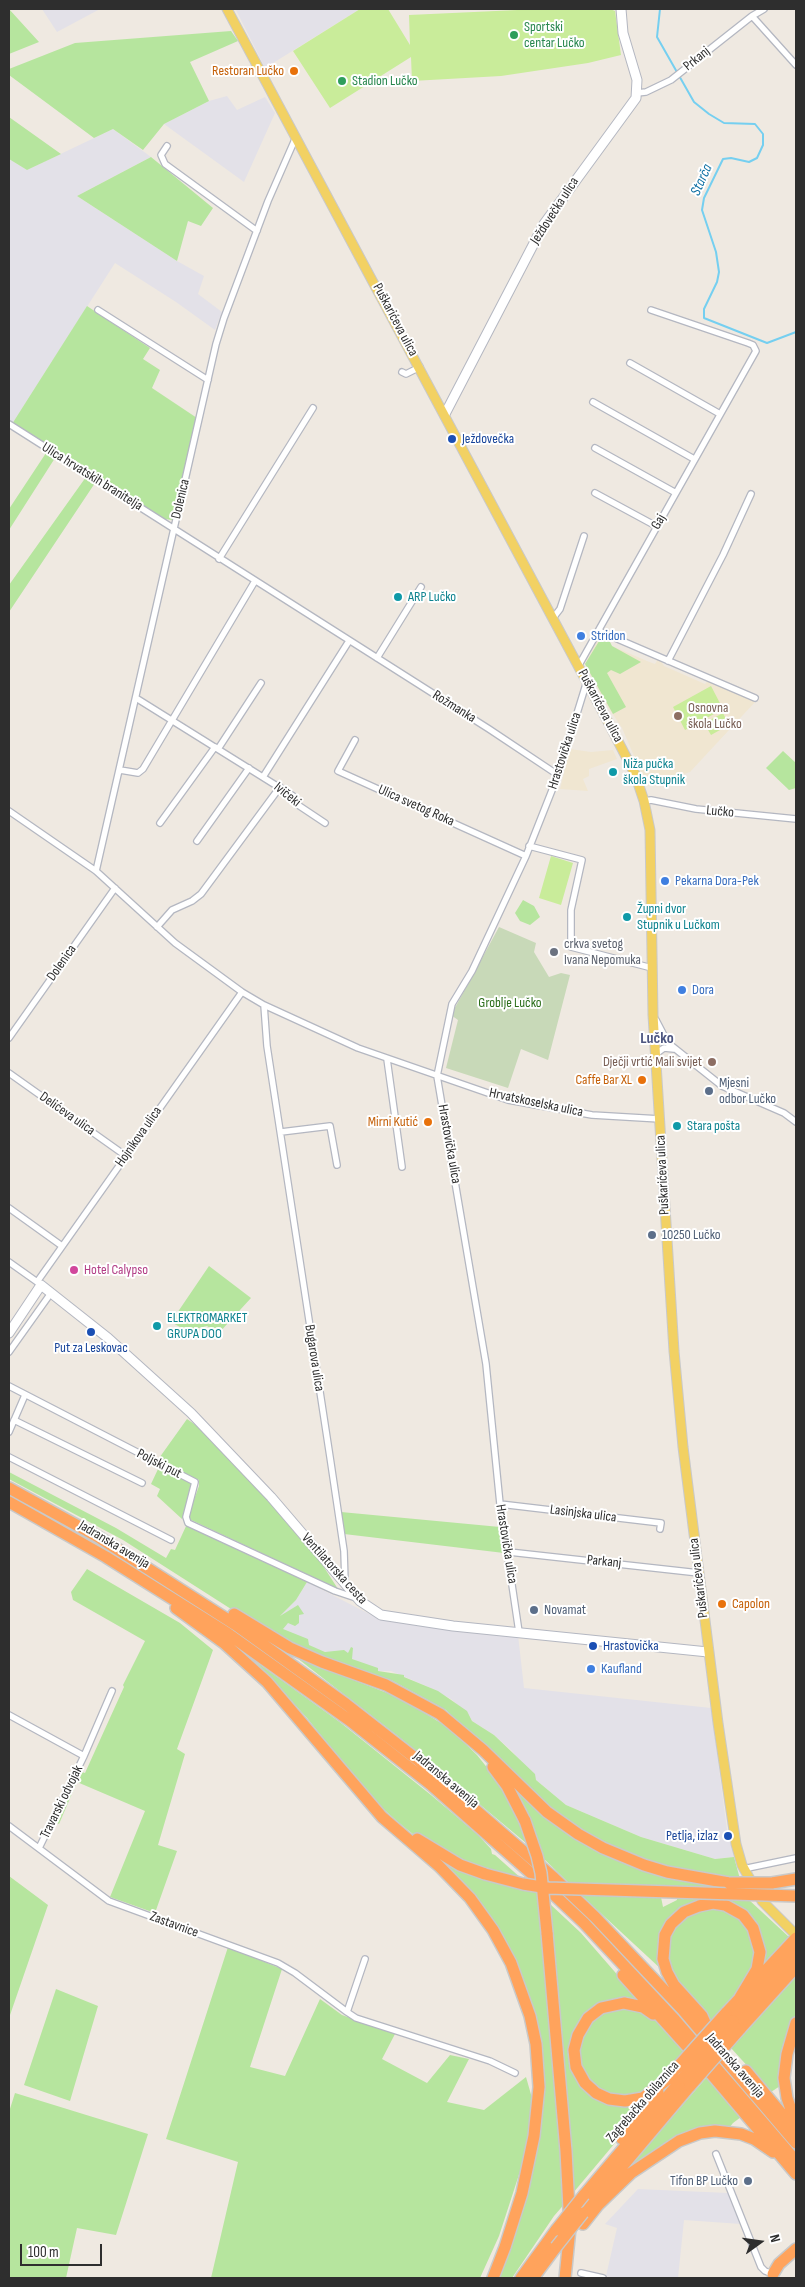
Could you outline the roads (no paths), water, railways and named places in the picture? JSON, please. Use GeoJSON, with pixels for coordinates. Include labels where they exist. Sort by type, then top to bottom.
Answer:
{"type":"FeatureCollection","features":[{"type":"Feature","properties":{"kind":"highway","name":"Jadranska avenija"},"geometry":{"type":"LineString","coordinates":[[9,1488],[55,1512],[195,1598],[297,1668],[419,1761],[486,1818],[554,1878],[682,2009],[757,2105],[792,2163]]}},
{"type":"Feature","properties":{"kind":"highway","name":"Jadranska avenija"},"geometry":{"type":"LineString","coordinates":[[9,1502],[106,1557],[227,1632],[327,1704],[430,1784],[533,1874],[584,1924],[757,2105],[796,2143]]}},
{"type":"Feature","properties":{"kind":"highway"},"geometry":{"type":"LineString","coordinates":[[55,1512],[80,1520],[100,1531],[290,1648],[322,1662],[386,1685],[420,1702],[458,1727],[532,1799],[578,1834],[621,1857],[686,1877],[728,1883],[772,1883],[796,1878]]}},
{"type":"Feature","properties":{"kind":"highway"},"geometry":{"type":"LineString","coordinates":[[106,1557],[224,1643],[267,1682],[301,1720],[342,1773],[382,1817],[454,1881],[482,1914],[512,1963],[530,2016],[536,2044],[539,2087],[536,2120],[522,2193],[493,2278]]}},
{"type":"Feature","properties":{"kind":"highway"},"geometry":{"type":"LineString","coordinates":[[458,1727],[499,1775],[525,1821],[541,1874],[566,2150],[570,2228],[565,2278]]}},
{"type":"Feature","properties":{"kind":"highway"},"geometry":{"type":"LineString","coordinates":[[374,1807],[442,1856],[486,1874],[523,1884],[548,1888],[796,1896]]}},
{"type":"Feature","properties":{"kind":"highway"},"geometry":{"type":"LineString","coordinates":[[486,1818],[506,1829],[581,1898],[641,1956],[706,2025]]}},
{"type":"Feature","properties":{"kind":"highway"},"geometry":{"type":"LineString","coordinates":[[481,1829],[497,1851],[588,1938],[702,2063]]}},
{"type":"Feature","properties":{"kind":"highway"},"geometry":{"type":"LineString","coordinates":[[757,2105],[706,2025],[702,2016],[674,1985],[663,1959],[665,1935],[671,1924],[684,1912],[699,1906],[713,1903],[725,1906],[742,1915],[753,1928],[760,1952],[757,1969],[739,1999],[733,2021],[683,2078],[668,2079],[643,2098],[632,2101],[609,2099],[596,2093],[584,2083],[576,2067],[575,2044],[582,2026],[601,2008],[624,2003],[643,2007],[652,2012],[693,2056],[702,2063],[757,2105],[796,2130]]}},
{"type":"Feature","properties":{"kind":"highway"},"geometry":{"type":"LineString","coordinates":[[739,1999],[794,1947]]}},
{"type":"Feature","properties":{"kind":"highway","name":"Zagrebačka obilaznica"},"geometry":{"type":"LineString","coordinates":[[521,2278],[584,2195],[794,1947]]}},
{"type":"Feature","properties":{"kind":"highway","name":"Zagrebačka obilaznica"},"geometry":{"type":"LineString","coordinates":[[733,2021],[796,1967]]}},
{"type":"Feature","properties":{"kind":"highway"},"geometry":{"type":"LineString","coordinates":[[796,2022],[787,2054],[784,2085],[796,2124]]}},
{"type":"Feature","properties":{"kind":"highway","name":"Zagrebačka obilaznica"},"geometry":{"type":"LineString","coordinates":[[533,2278],[583,2218],[683,2078]]}},
{"type":"Feature","properties":{"kind":"highway"},"geometry":{"type":"LineString","coordinates":[[584,2195],[586,2187],[668,2079]]}},
{"type":"Feature","properties":{"kind":"highway"},"geometry":{"type":"LineString","coordinates":[[583,2218],[652,2158],[680,2141],[700,2133],[730,2133],[754,2139],[792,2163],[796,2174]]}},
{"type":"Feature","properties":{"kind":"highway"},"geometry":{"type":"LineString","coordinates":[[773,2276],[778,2264],[796,2249]]}},
{"type":"Feature","properties":{"kind":"main road","name":"Puškarićeva ulica"},"geometry":{"type":"LineString","coordinates":[[227,9],[587,681],[635,774],[644,801],[650,830],[653,1015],[657,1053],[674,1351],[708,1652],[732,1821],[743,1869],[762,1902],[796,1935]]}},
{"type":"Feature","properties":{"kind":"main road"},"geometry":{"type":"LineString","coordinates":[[621,9],[622,33],[637,80],[637,93]]}},
{"type":"Feature","properties":{"kind":"main road","name":"Ježdovečka ulica"},"geometry":{"type":"LineString","coordinates":[[445,414],[544,224],[562,197],[632,105],[637,93]]}},
{"type":"Feature","properties":{"kind":"main road","name":"Ventilatorska cesta"},"geometry":{"type":"LineString","coordinates":[[39,1284],[109,1339],[191,1413],[270,1497],[358,1599],[374,1612],[389,1618],[708,1652]]}},
{"type":"Feature","properties":{"kind":"main road","name":"Hojnikova ulica"},"geometry":{"type":"LineString","coordinates":[[9,1333],[39,1284]]}},
{"type":"Feature","properties":{"kind":"street","name":"Prkanj"},"geometry":{"type":"LineString","coordinates":[[637,93],[653,89],[674,78],[752,16],[764,9]]}},
{"type":"Feature","properties":{"kind":"street"},"geometry":{"type":"LineString","coordinates":[[752,16],[796,65]]}},
{"type":"Feature","properties":{"kind":"street","name":"Dolenica"},"geometry":{"type":"LineString","coordinates":[[96,871],[208,380],[224,318],[296,137]]}},
{"type":"Feature","properties":{"kind":"street"},"geometry":{"type":"LineString","coordinates":[[167,146],[161,155],[165,164],[257,231]]}},
{"type":"Feature","properties":{"kind":"street"},"geometry":{"type":"LineString","coordinates":[[98,310],[208,380]]}},
{"type":"Feature","properties":{"kind":"street","name":"Gaj"},"geometry":{"type":"LineString","coordinates":[[579,666],[656,526],[755,354],[755,348],[748,342],[651,310]]}},
{"type":"Feature","properties":{"kind":"street"},"geometry":{"type":"LineString","coordinates":[[630,363],[720,414]]}},
{"type":"Feature","properties":{"kind":"street"},"geometry":{"type":"LineString","coordinates":[[402,372],[406,374],[420,367]]}},
{"type":"Feature","properties":{"kind":"street"},"geometry":{"type":"LineString","coordinates":[[593,402],[694,459]]}},
{"type":"Feature","properties":{"kind":"street"},"geometry":{"type":"LineString","coordinates":[[219,559],[313,408]]}},
{"type":"Feature","properties":{"kind":"street","name":"Ulica hrvatskih branitelja"},"geometry":{"type":"LineString","coordinates":[[9,424],[174,529]]}},
{"type":"Feature","properties":{"kind":"street"},"geometry":{"type":"LineString","coordinates":[[595,448],[676,493]]}},
{"type":"Feature","properties":{"kind":"street"},"geometry":{"type":"LineString","coordinates":[[595,493],[656,526]]}},
{"type":"Feature","properties":{"kind":"street"},"geometry":{"type":"LineString","coordinates":[[668,661],[723,555],[751,494]]}},
{"type":"Feature","properties":{"kind":"street","name":"Rožmanka"},"geometry":{"type":"LineString","coordinates":[[174,529],[558,775]]}},
{"type":"Feature","properties":{"kind":"street"},"geometry":{"type":"LineString","coordinates":[[553,618],[560,609],[584,536]]}},
{"type":"Feature","properties":{"kind":"street"},"geometry":{"type":"LineString","coordinates":[[120,770],[138,773],[142,769],[173,721],[255,581]]}},
{"type":"Feature","properties":{"kind":"street"},"geometry":{"type":"LineString","coordinates":[[377,658],[421,587]]}},
{"type":"Feature","properties":{"kind":"street"},"geometry":{"type":"LineString","coordinates":[[599,631],[755,698]]}},
{"type":"Feature","properties":{"kind":"street"},"geometry":{"type":"LineString","coordinates":[[263,777],[349,640]]}},
{"type":"Feature","properties":{"kind":"street","name":"Hrastovička ulica"},"geometry":{"type":"LineString","coordinates":[[519,1632],[500,1504],[486,1364],[437,1076],[452,1004],[472,971],[526,856],[558,775],[587,681]]}},
{"type":"Feature","properties":{"kind":"street"},"geometry":{"type":"LineString","coordinates":[[160,823],[217,748],[261,683]]}},
{"type":"Feature","properties":{"kind":"street","name":"Ivičeki"},"geometry":{"type":"LineString","coordinates":[[136,698],[280,787],[293,796],[298,805],[325,823]]}},
{"type":"Feature","properties":{"kind":"street","name":"Ulica svetog Roka"},"geometry":{"type":"LineString","coordinates":[[354,740],[338,771],[526,856]]}},
{"type":"Feature","properties":{"kind":"street"},"geometry":{"type":"LineString","coordinates":[[197,840],[249,768]]}},
{"type":"Feature","properties":{"kind":"street"},"geometry":{"type":"LineString","coordinates":[[157,927],[172,910],[201,894],[280,787]]}},
{"type":"Feature","properties":{"kind":"street","name":"Lučko"},"geometry":{"type":"LineString","coordinates":[[644,801],[651,800],[696,809],[796,818]]}},
{"type":"Feature","properties":{"kind":"street","name":"Hrvatskoselska ulica"},"geometry":{"type":"LineString","coordinates":[[9,810],[96,871],[175,943],[242,992],[264,1005],[358,1048],[508,1100],[592,1116],[660,1118]]}},
{"type":"Feature","properties":{"kind":"street"},"geometry":{"type":"LineString","coordinates":[[529,846],[582,860],[571,910],[571,947],[652,968]]}},
{"type":"Feature","properties":{"kind":"street","name":"Dolenica"},"geometry":{"type":"LineString","coordinates":[[9,1038],[115,888]]}},
{"type":"Feature","properties":{"kind":"street","name":"Hojnikova ulica"},"geometry":{"type":"LineString","coordinates":[[39,1284],[62,1246],[242,992]]}},
{"type":"Feature","properties":{"kind":"street","name":"Bugarova ulica"},"geometry":{"type":"LineString","coordinates":[[264,1005],[266,1046],[281,1132],[344,1551],[345,1584]]}},
{"type":"Feature","properties":{"kind":"street"},"geometry":{"type":"LineString","coordinates":[[653,1015],[662,1035],[676,1049],[728,1090],[784,1113],[796,1122]]}},
{"type":"Feature","properties":{"kind":"street"},"geometry":{"type":"LineString","coordinates":[[657,1053],[664,1048],[676,1049]]}},
{"type":"Feature","properties":{"kind":"street"},"geometry":{"type":"LineString","coordinates":[[387,1059],[402,1167]]}},
{"type":"Feature","properties":{"kind":"street","name":"Delićeva ulica"},"geometry":{"type":"LineString","coordinates":[[9,1073],[126,1156]]}},
{"type":"Feature","properties":{"kind":"street"},"geometry":{"type":"LineString","coordinates":[[281,1132],[330,1126],[337,1164]]}},
{"type":"Feature","properties":{"kind":"street"},"geometry":{"type":"LineString","coordinates":[[9,1208],[62,1246]]}},
{"type":"Feature","properties":{"kind":"street"},"geometry":{"type":"LineString","coordinates":[[9,1262],[39,1284]]}},
{"type":"Feature","properties":{"kind":"street"},"geometry":{"type":"LineString","coordinates":[[9,1352],[51,1293]]}},
{"type":"Feature","properties":{"kind":"street","name":"Poljski put"},"geometry":{"type":"LineString","coordinates":[[9,1386],[195,1482],[186,1517],[188,1523],[334,1591],[358,1599]]}},
{"type":"Feature","properties":{"kind":"street"},"geometry":{"type":"LineString","coordinates":[[9,1432],[25,1395]]}},
{"type":"Feature","properties":{"kind":"street","name":"Poljski put"},"geometry":{"type":"LineString","coordinates":[[14,1420],[142,1483]]}},
{"type":"Feature","properties":{"kind":"street"},"geometry":{"type":"LineString","coordinates":[[9,1457],[171,1540]]}},
{"type":"Feature","properties":{"kind":"street","name":"Lasinjska ulica"},"geometry":{"type":"LineString","coordinates":[[500,1504],[661,1523],[660,1529]]}},
{"type":"Feature","properties":{"kind":"street","name":"Parkanj"},"geometry":{"type":"LineString","coordinates":[[508,1552],[699,1573]]}},
{"type":"Feature","properties":{"kind":"street","name":"Travarski odvojak"},"geometry":{"type":"LineString","coordinates":[[39,1848],[84,1756],[112,1691]]}},
{"type":"Feature","properties":{"kind":"street","name":"Travarski odvojak"},"geometry":{"type":"LineString","coordinates":[[9,1715],[84,1756]]}},
{"type":"Feature","properties":{"kind":"street","name":"Zastavnice"},"geometry":{"type":"LineString","coordinates":[[9,1826],[109,1900],[278,1963],[296,1973],[346,2012],[363,2020],[482,2058],[515,2073]]}},
{"type":"Feature","properties":{"kind":"street"},"geometry":{"type":"LineString","coordinates":[[743,1869],[796,1858]]}},
{"type":"Feature","properties":{"kind":"street"},"geometry":{"type":"LineString","coordinates":[[346,2012],[365,1960]]}},
{"type":"Feature","properties":{"kind":"street"},"geometry":{"type":"LineString","coordinates":[[716,2154],[762,2267],[773,2276]]}},
{"type":"Feature","properties":{"kind":"street"},"geometry":{"type":"LineString","coordinates":[[582,2273],[603,2278]]}},
{"type":"Feature","properties":{"kind":"waterway","name":"Starča"},"geometry":{"type":"LineString","coordinates":[[660,9],[657,37],[694,102],[724,123],[755,124],[763,134],[763,145],[757,158],[749,162],[731,158],[723,159],[704,198],[702,210],[716,252],[719,272],[717,282],[704,309],[704,318],[767,343],[796,332]]}},
{"type":"Feature","properties":{"kind":"place","name":"Sportski centar Lučko"},"geometry":{"type":"Point","coordinates":[514,35]}},
{"type":"Feature","properties":{"kind":"place","name":"Restoran Lučko"},"geometry":{"type":"Point","coordinates":[294,71]}},
{"type":"Feature","properties":{"kind":"place","name":"Stadion Lučko"},"geometry":{"type":"Point","coordinates":[342,81]}},
{"type":"Feature","properties":{"kind":"place","name":"Ježdovečka"},"geometry":{"type":"Point","coordinates":[452,439]}},
{"type":"Feature","properties":{"kind":"place","name":"ARP Lučko"},"geometry":{"type":"Point","coordinates":[398,597]}},
{"type":"Feature","properties":{"kind":"place","name":"Stridon"},"geometry":{"type":"Point","coordinates":[581,636]}},
{"type":"Feature","properties":{"kind":"place","name":"Osnovna škola Lučko"},"geometry":{"type":"Point","coordinates":[678,716]}},
{"type":"Feature","properties":{"kind":"place","name":"Niža pučka škola Stupnik"},"geometry":{"type":"Point","coordinates":[613,772]}},
{"type":"Feature","properties":{"kind":"place","name":"Pekarna Dora-Pek"},"geometry":{"type":"Point","coordinates":[665,881]}},
{"type":"Feature","properties":{"kind":"place","name":"Župni dvor Stupnik u Lučkom"},"geometry":{"type":"Point","coordinates":[627,917]}},
{"type":"Feature","properties":{"kind":"place","name":"crkva svetog Ivana Nepomuka"},"geometry":{"type":"Point","coordinates":[554,952]}},
{"type":"Feature","properties":{"kind":"place","name":"Dora"},"geometry":{"type":"Point","coordinates":[682,990]}},
{"type":"Feature","properties":{"kind":"place","name":"Dječji vrtić Mali svijet"},"geometry":{"type":"Point","coordinates":[712,1062]}},
{"type":"Feature","properties":{"kind":"place","name":"Caffe Bar XL"},"geometry":{"type":"Point","coordinates":[642,1080]}},
{"type":"Feature","properties":{"kind":"place","name":"Mjesni odbor Lučko"},"geometry":{"type":"Point","coordinates":[709,1091]}},
{"type":"Feature","properties":{"kind":"place","name":"Mirni Kutić"},"geometry":{"type":"Point","coordinates":[428,1122]}},
{"type":"Feature","properties":{"kind":"place","name":"Stara pošta"},"geometry":{"type":"Point","coordinates":[677,1126]}},
{"type":"Feature","properties":{"kind":"place","name":"10250 Lučko"},"geometry":{"type":"Point","coordinates":[652,1235]}},
{"type":"Feature","properties":{"kind":"place","name":"Hotel Calypso"},"geometry":{"type":"Point","coordinates":[74,1270]}},
{"type":"Feature","properties":{"kind":"place","name":"ELEKTROMARKET GRUPA DOO"},"geometry":{"type":"Point","coordinates":[157,1326]}},
{"type":"Feature","properties":{"kind":"place","name":"Put za Leskovac"},"geometry":{"type":"Point","coordinates":[91,1332]}},
{"type":"Feature","properties":{"kind":"place","name":"Capolon"},"geometry":{"type":"Point","coordinates":[722,1604]}},
{"type":"Feature","properties":{"kind":"place","name":"Novamat"},"geometry":{"type":"Point","coordinates":[534,1610]}},
{"type":"Feature","properties":{"kind":"place","name":"Hrastovička"},"geometry":{"type":"Point","coordinates":[593,1646]}},
{"type":"Feature","properties":{"kind":"place","name":"Kaufland"},"geometry":{"type":"Point","coordinates":[591,1669]}},
{"type":"Feature","properties":{"kind":"place","name":"Petlja, izlaz"},"geometry":{"type":"Point","coordinates":[728,1836]}},
{"type":"Feature","properties":{"kind":"place","name":"Tifon BP Lučko"},"geometry":{"type":"Point","coordinates":[748,2181]}},
{"type":"Feature","properties":{"kind":"district","name":"Lučko"},"geometry":{"type":"Point","coordinates":[657,1039]}},
{"type":"Feature","properties":{"kind":"park label","name":"Groblje Lučko"},"geometry":{"type":"Point","coordinates":[510,1003]}}]}
